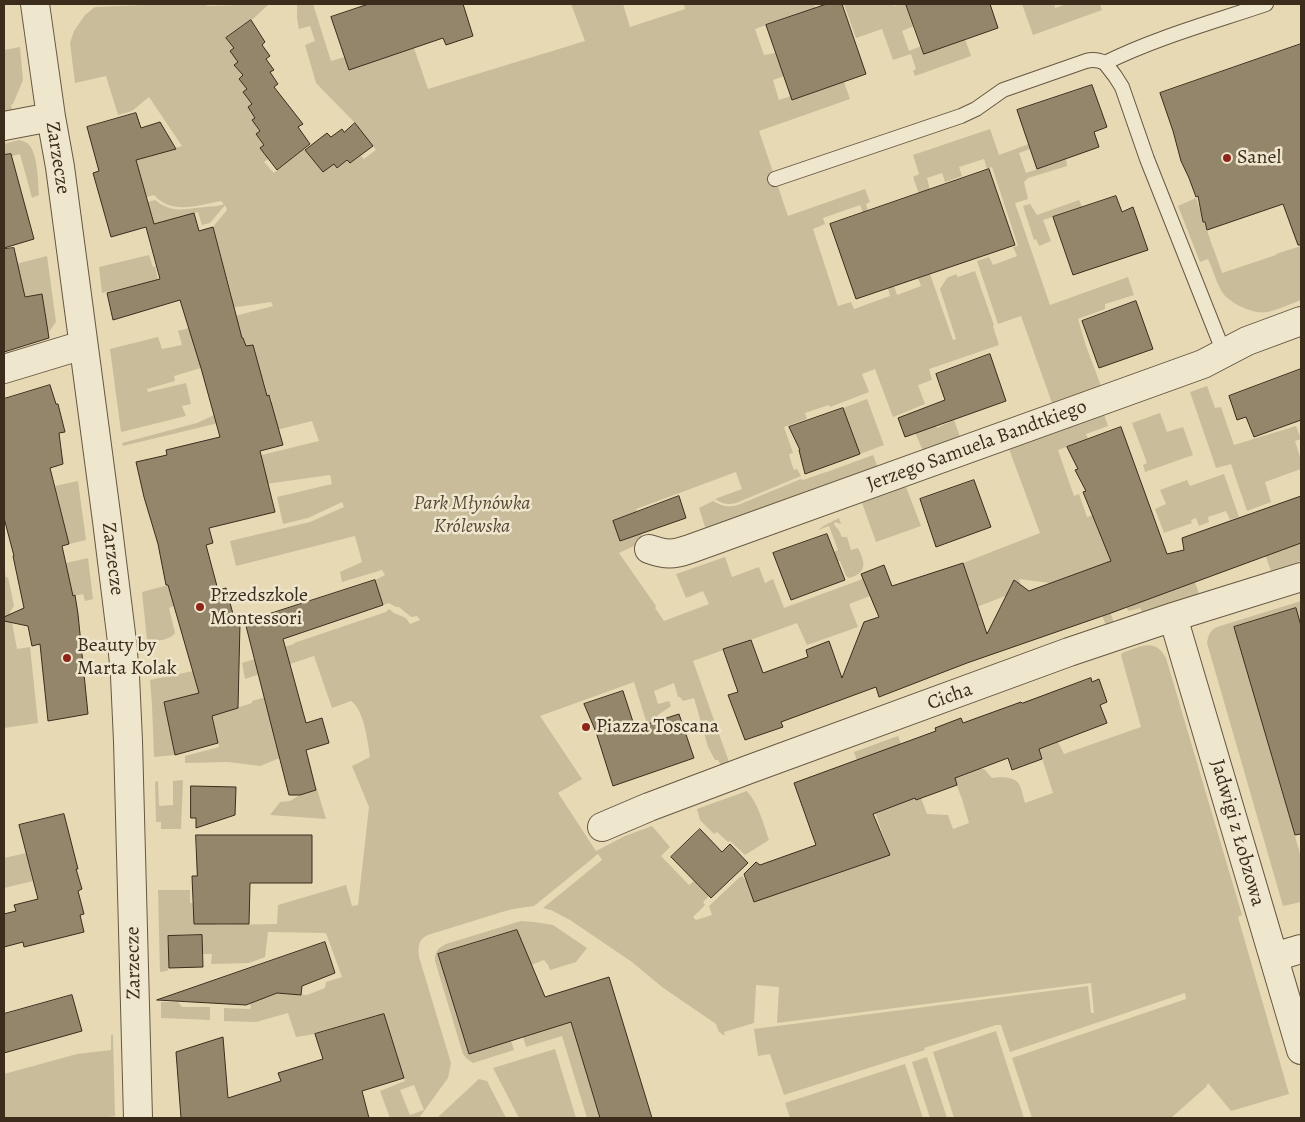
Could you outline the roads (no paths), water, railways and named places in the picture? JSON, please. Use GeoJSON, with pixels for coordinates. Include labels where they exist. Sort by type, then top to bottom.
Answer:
{"type":"FeatureCollection","features":[{"type":"Feature","properties":{"kind":"street","name":"Zarzecze"},"geometry":{"type":"LineString","coordinates":[[35,4],[60,167],[122,642],[128,716],[138,1118]]}},
{"type":"Feature","properties":{"kind":"street"},"geometry":{"type":"LineString","coordinates":[[4,126],[51,117]]}},
{"type":"Feature","properties":{"kind":"street","name":"Jerzego Samuela Bandtkiego"},"geometry":{"type":"LineString","coordinates":[[649,548],[668,554],[685,551],[1203,364],[1259,336],[1301,321]]}},
{"type":"Feature","properties":{"kind":"street"},"geometry":{"type":"LineString","coordinates":[[4,369],[83,345]]}},
{"type":"Feature","properties":{"kind":"street","name":"Cicha"},"geometry":{"type":"LineString","coordinates":[[602,827],[750,769],[1069,652],[1172,617],[1301,577]]}},
{"type":"Feature","properties":{"kind":"street","name":"Jadwigi z Łobzowa"},"geometry":{"type":"LineString","coordinates":[[1172,617],[1301,1050]]}},
{"type":"Feature","properties":{"kind":"street"},"geometry":{"type":"LineString","coordinates":[[1274,957],[1301,949]]}},
{"type":"Feature","properties":{"kind":"lane"},"geometry":{"type":"LineString","coordinates":[[1105,63],[1150,43],[1266,4]]}},
{"type":"Feature","properties":{"kind":"lane"},"geometry":{"type":"LineString","coordinates":[[775,179],[961,116],[976,109],[996,93],[1011,86],[1092,60],[1098,60],[1105,63],[1122,87],[1147,159],[1224,353]]}},
{"type":"Feature","properties":{"kind":"place","name":"Sanel"},"geometry":{"type":"Point","coordinates":[1227,158]}},
{"type":"Feature","properties":{"kind":"place","name":"Przedszkole Montessori"},"geometry":{"type":"Point","coordinates":[200,607]}},
{"type":"Feature","properties":{"kind":"place","name":"Beauty by Marta Kolak"},"geometry":{"type":"Point","coordinates":[67,658]}},
{"type":"Feature","properties":{"kind":"place","name":"Piazza Toscana"},"geometry":{"type":"Point","coordinates":[586,727]}},
{"type":"Feature","properties":{"kind":"park label","name":"Park Młynówka Królewska"},"geometry":{"type":"Point","coordinates":[472,516]}}]}
